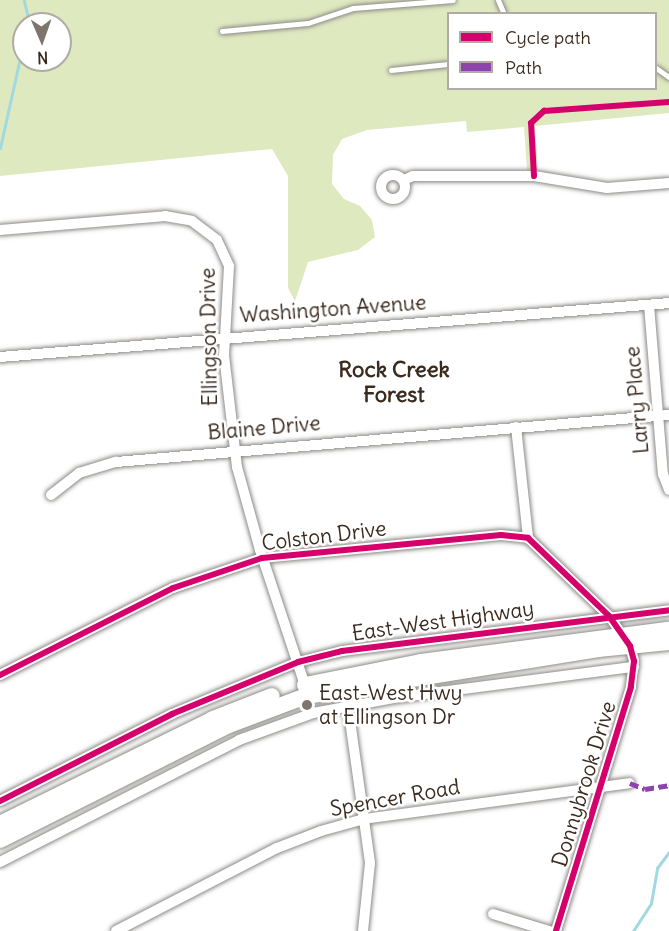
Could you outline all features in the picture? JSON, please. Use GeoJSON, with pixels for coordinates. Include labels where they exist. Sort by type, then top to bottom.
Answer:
{"type":"FeatureCollection","features":[{"type":"Feature","properties":{"kind":"main road","name":"East-West Highway"},"geometry":{"type":"LineString","coordinates":[[0,840],[229,725],[306,696],[345,687],[626,640],[669,630]]}},
{"type":"Feature","properties":{"kind":"main road","name":"East-West Highway"},"geometry":{"type":"LineString","coordinates":[[0,824],[221,716],[306,685],[361,671],[626,640],[669,642]]}},
{"type":"Feature","properties":{"kind":"street"},"geometry":{"type":"LineString","coordinates":[[404,180],[413,176],[534,176],[607,188],[669,183]]}},
{"type":"Feature","properties":{"kind":"street","name":"Ellingson Drive"},"geometry":{"type":"LineString","coordinates":[[0,230],[165,216],[192,221],[217,240],[229,267],[225,337],[233,450],[262,558],[306,685]]}},
{"type":"Feature","properties":{"kind":"street","name":"Washington Avenue"},"geometry":{"type":"LineString","coordinates":[[0,357],[225,337],[669,303]]}},
{"type":"Feature","properties":{"kind":"street","name":"Larry Place"},"geometry":{"type":"LineString","coordinates":[[650,305],[663,415],[663,474],[669,490]]}},
{"type":"Feature","properties":{"kind":"street","name":"Blaine Drive"},"geometry":{"type":"LineString","coordinates":[[51,495],[79,473],[116,462],[233,450],[663,415]]}},
{"type":"Feature","properties":{"kind":"street"},"geometry":{"type":"LineString","coordinates":[[516,427],[528,538],[609,616],[626,640]]}},
{"type":"Feature","properties":{"kind":"street","name":"Colston Drive"},"geometry":{"type":"LineString","coordinates":[[0,675],[173,588],[262,558],[501,535],[528,538]]}},
{"type":"Feature","properties":{"kind":"street","name":"East-West Highway"},"geometry":{"type":"LineString","coordinates":[[0,801],[172,714],[298,662],[342,651],[669,610]]}},
{"type":"Feature","properties":{"kind":"street","name":"Donnybrook Drive"},"geometry":{"type":"LineString","coordinates":[[556,931],[601,786],[634,667],[626,640]]}},
{"type":"Feature","properties":{"kind":"street"},"geometry":{"type":"LineString","coordinates":[[0,862],[239,740],[313,713],[348,705],[634,667]]}},
{"type":"Feature","properties":{"kind":"street"},"geometry":{"type":"LineString","coordinates":[[345,687],[364,819],[370,885],[363,931]]}},
{"type":"Feature","properties":{"kind":"street","name":"Spencer Road"},"geometry":{"type":"LineString","coordinates":[[116,931],[277,848],[364,819],[630,783]]}},
{"type":"Feature","properties":{"kind":"street"},"geometry":{"type":"LineString","coordinates":[[493,914],[549,931]]}},
{"type":"Feature","properties":{"kind":"lane"},"geometry":{"type":"LineString","coordinates":[[222,30],[308,23],[353,8],[453,0]]}},
{"type":"Feature","properties":{"kind":"lane"},"geometry":{"type":"LineString","coordinates":[[391,70],[447,64]]}},
{"type":"Feature","properties":{"kind":"green space"},"geometry":{"type":"Polygon","coordinates":[[[0,0],[669,0],[669,113],[535,126],[538,170],[527,170],[524,127],[467,132],[466,121],[367,130],[342,139],[333,155],[332,184],[344,199],[360,206],[372,220],[375,237],[358,250],[308,262],[295,301],[288,288],[288,176],[272,149],[0,176],[0,0]]]}},
{"type":"Feature","properties":{"kind":"waterway"},"geometry":{"type":"LineString","coordinates":[[0,148],[21,53],[23,25],[28,18],[24,0]]}},
{"type":"Feature","properties":{"kind":"waterway"},"geometry":{"type":"LineString","coordinates":[[633,931],[651,903],[657,868],[669,852]]}},
{"type":"Feature","properties":{"kind":"marked path"},"geometry":{"type":"LineString","coordinates":[[630,783],[645,789],[669,785]]}},
{"type":"Feature","properties":{"kind":"cycle path"},"geometry":{"type":"LineString","coordinates":[[534,176],[531,123],[544,111],[669,102]]}},
{"type":"Feature","properties":{"kind":"cycle path"},"geometry":{"type":"LineString","coordinates":[[0,675],[173,588],[262,558],[501,535],[528,538],[609,616],[630,646],[634,661],[631,687],[556,931]]}},
{"type":"Feature","properties":{"kind":"cycle path"},"geometry":{"type":"LineString","coordinates":[[0,801],[172,714],[298,662],[342,651],[669,610]]}},
{"type":"Feature","properties":{"kind":"place","name":"East-West Hwy at Ellingson Dr"},"geometry":{"type":"Point","coordinates":[307,705]}},
{"type":"Feature","properties":{"kind":"district","name":"Rock Creek Forest"},"geometry":{"type":"Point","coordinates":[394,382]}}]}
